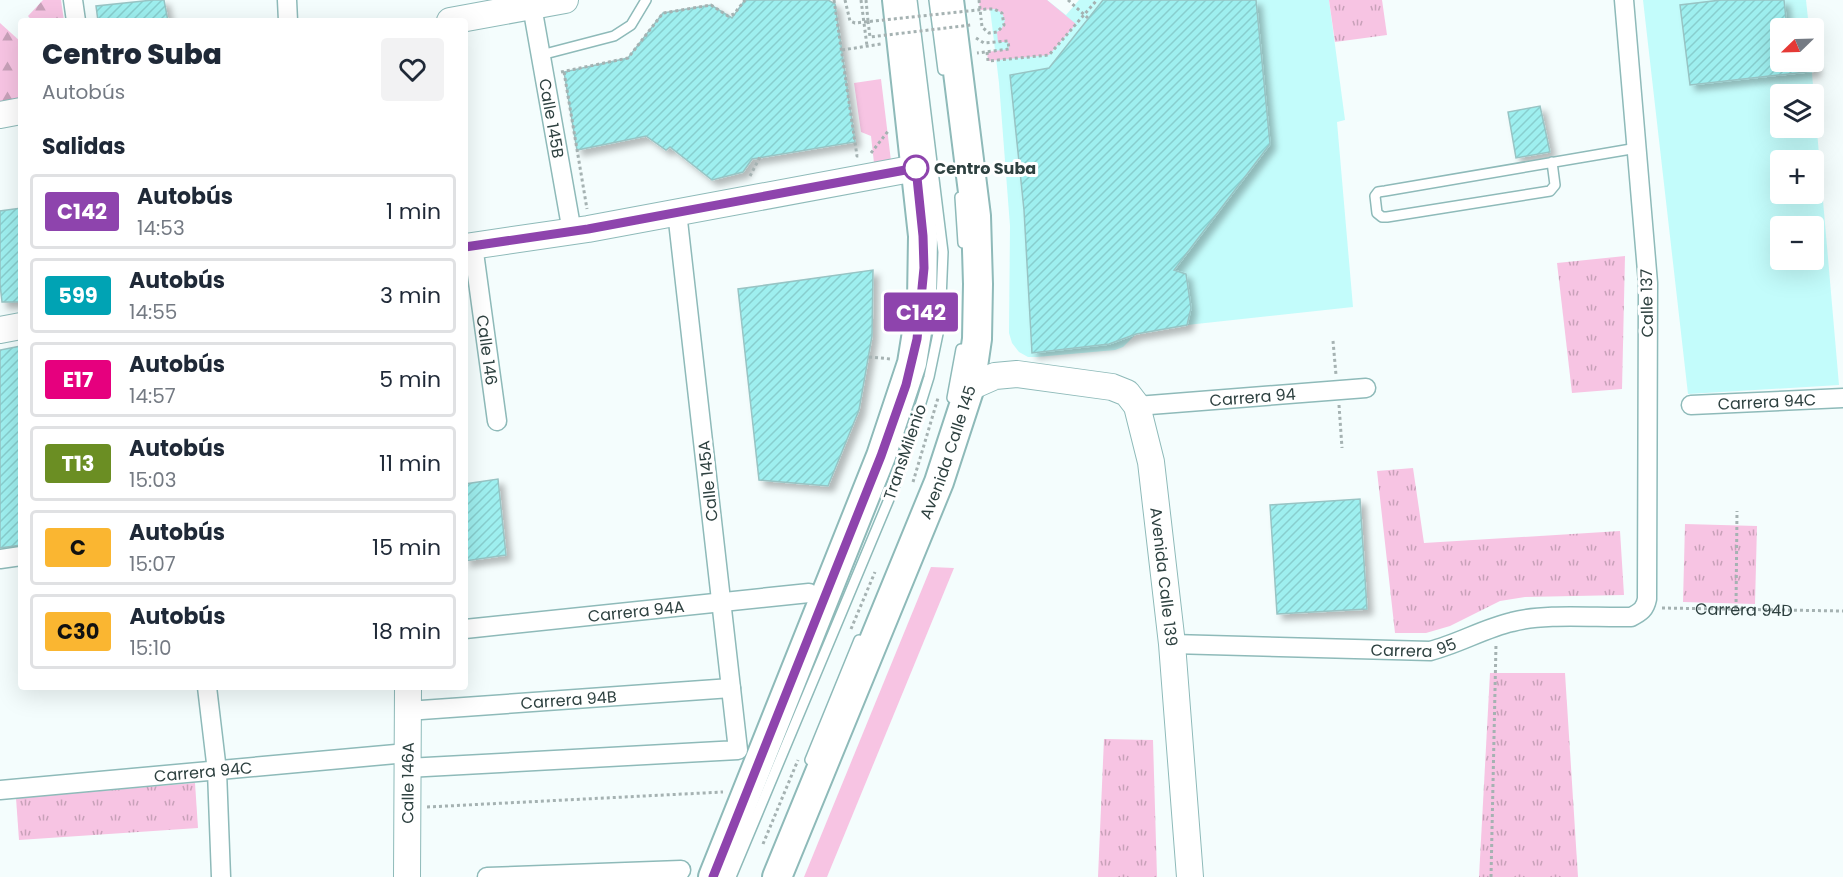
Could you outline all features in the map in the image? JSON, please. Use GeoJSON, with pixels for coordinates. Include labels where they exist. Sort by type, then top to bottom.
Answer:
{"type":"FeatureCollection","features":[{"type":"Feature","properties":{"kind":"main road"},"geometry":{"type":"LineString","coordinates":[[466,18],[565,0]]}},
{"type":"Feature","properties":{"kind":"main road"},"geometry":{"type":"LineString","coordinates":[[713,877],[877,466],[906,385],[917,339],[924,268],[923,236],[897,0]]}},
{"type":"Feature","properties":{"kind":"main road","name":"Avenida Calle 145"},"geometry":{"type":"LineString","coordinates":[[777,877],[935,492],[960,396],[978,284],[976,216],[949,0]]}},
{"type":"Feature","properties":{"kind":"main road"},"geometry":{"type":"LineString","coordinates":[[0,115],[18,112]]}},
{"type":"Feature","properties":{"kind":"main road"},"geometry":{"type":"LineString","coordinates":[[469,246],[580,225],[677,212],[916,168]]}},
{"type":"Feature","properties":{"kind":"main road"},"geometry":{"type":"LineString","coordinates":[[0,330],[18,327]]}},
{"type":"Feature","properties":{"kind":"main road"},"geometry":{"type":"LineString","coordinates":[[970,340],[1017,374]]}},
{"type":"Feature","properties":{"kind":"main road"},"geometry":{"type":"LineString","coordinates":[[960,396],[995,376],[1017,374],[1112,387],[1127,393],[1137,406]]}},
{"type":"Feature","properties":{"kind":"main road","name":"Avenida Calle 139"},"geometry":{"type":"LineString","coordinates":[[1137,406],[1151,462],[1172,644],[1190,877]]}},
{"type":"Feature","properties":{"kind":"main road","name":"Calle 146A"},"geometry":{"type":"LineString","coordinates":[[406,877],[408,699]]}},
{"type":"Feature","properties":{"kind":"street"},"geometry":{"type":"LineString","coordinates":[[73,0],[76,18]]}},
{"type":"Feature","properties":{"kind":"street"},"geometry":{"type":"LineString","coordinates":[[287,0],[288,18]]}},
{"type":"Feature","properties":{"kind":"street","name":"Calle 137"},"geometry":{"type":"LineString","coordinates":[[1624,0],[1648,283],[1647,587],[1645,607]]}},
{"type":"Feature","properties":{"kind":"street","name":"Calle 145B"},"geometry":{"type":"LineString","coordinates":[[532,6],[544,75],[580,225]]}},
{"type":"Feature","properties":{"kind":"street","name":"Calle 145A"},"geometry":{"type":"LineString","coordinates":[[677,212],[738,750]]}},
{"type":"Feature","properties":{"kind":"street","name":"Calle 146"},"geometry":{"type":"LineString","coordinates":[[469,246],[497,421]]}},
{"type":"Feature","properties":{"kind":"street","name":"Carrera 94"},"geometry":{"type":"LineString","coordinates":[[1137,406],[1366,388]]}},
{"type":"Feature","properties":{"kind":"street","name":"Carrera 94C"},"geometry":{"type":"LineString","coordinates":[[1691,405],[1843,398]]}},
{"type":"Feature","properties":{"kind":"street"},"geometry":{"type":"LineString","coordinates":[[0,559],[18,556]]}},
{"type":"Feature","properties":{"kind":"street","name":"Carrera 94A"},"geometry":{"type":"LineString","coordinates":[[468,629],[809,593]]}},
{"type":"Feature","properties":{"kind":"street","name":"Carrera 95"},"geometry":{"type":"LineString","coordinates":[[1172,644],[1430,651],[1452,645],[1509,622],[1527,618],[1631,617],[1641,613],[1645,607]]}},
{"type":"Feature","properties":{"kind":"street","name":"Carrera 94B"},"geometry":{"type":"LineString","coordinates":[[408,699],[731,688]]}},
{"type":"Feature","properties":{"kind":"street"},"geometry":{"type":"LineString","coordinates":[[207,690],[217,771],[221,877]]}},
{"type":"Feature","properties":{"kind":"street","name":"Carrera 94C"},"geometry":{"type":"LineString","coordinates":[[0,790],[217,771],[407,761],[738,750]]}},
{"type":"Feature","properties":{"kind":"street"},"geometry":{"type":"LineString","coordinates":[[487,877],[681,870]]}},
{"type":"Feature","properties":{"kind":"lane"},"geometry":{"type":"LineString","coordinates":[[541,55],[614,36],[631,25],[646,0]]}},
{"type":"Feature","properties":{"kind":"lane","name":"TransMilenio"},"geometry":{"type":"LineString","coordinates":[[731,877],[897,480],[929,377],[940,324],[943,252],[912,0]]}},
{"type":"Feature","properties":{"kind":"lane"},"geometry":{"type":"LineString","coordinates":[[934,0],[945,82]]}},
{"type":"Feature","properties":{"kind":"lane"},"geometry":{"type":"LineString","coordinates":[[1552,162],[1554,185],[1550,191],[1388,217],[1382,217],[1377,213],[1375,196],[1378,192],[1552,162],[1637,148]]}},
{"type":"Feature","properties":{"kind":"lane"},"geometry":{"type":"LineString","coordinates":[[958,189],[963,254]]}},
{"type":"Feature","properties":{"kind":"lane"},"geometry":{"type":"LineString","coordinates":[[807,767],[862,632]]}},
{"type":"Feature","properties":{"kind":"path"},"geometry":{"type":"LineString","coordinates":[[544,75],[628,58],[663,13],[711,5],[728,16],[734,14],[745,0]]}},
{"type":"Feature","properties":{"kind":"path"},"geometry":{"type":"LineString","coordinates":[[828,0],[834,2],[857,156],[873,153],[893,124]]}},
{"type":"Feature","properties":{"kind":"path"},"geometry":{"type":"LineString","coordinates":[[845,0],[850,21],[855,23],[868,21],[987,9],[994,9],[1002,13],[1004,25],[997,32],[989,33],[982,27],[981,18],[979,0]]}},
{"type":"Feature","properties":{"kind":"path"},"geometry":{"type":"LineString","coordinates":[[861,0],[867,46]]}},
{"type":"Feature","properties":{"kind":"path"},"geometry":{"type":"LineString","coordinates":[[866,0],[870,37],[971,25]]}},
{"type":"Feature","properties":{"kind":"path"},"geometry":{"type":"LineString","coordinates":[[1068,0],[1088,18]]}},
{"type":"Feature","properties":{"kind":"path"},"geometry":{"type":"LineString","coordinates":[[992,43],[1008,41],[1009,49],[987,52],[988,61],[1049,55],[1097,0]]}},
{"type":"Feature","properties":{"kind":"path"},"geometry":{"type":"LineString","coordinates":[[842,50],[884,44]]}},
{"type":"Feature","properties":{"kind":"path"},"geometry":{"type":"LineString","coordinates":[[564,72],[580,225]]}},
{"type":"Feature","properties":{"kind":"path"},"geometry":{"type":"LineString","coordinates":[[750,176],[761,154]]}},
{"type":"Feature","properties":{"kind":"path"},"geometry":{"type":"LineString","coordinates":[[1736,609],[1737,511]]}},
{"type":"Feature","properties":{"kind":"path"},"geometry":{"type":"LineString","coordinates":[[848,636],[875,572]]}},
{"type":"Feature","properties":{"kind":"path","name":"Carrera 94D"},"geometry":{"type":"LineString","coordinates":[[1645,607],[1843,611]]}},
{"type":"Feature","properties":{"kind":"path"},"geometry":{"type":"LineString","coordinates":[[1491,877],[1497,627]]}},
{"type":"Feature","properties":{"kind":"path"},"geometry":{"type":"LineString","coordinates":[[764,844],[797,760]]}},
{"type":"Feature","properties":{"kind":"path"},"geometry":{"type":"LineString","coordinates":[[407,808],[733,792]]}},
{"type":"Feature","properties":{"kind":"shaded area","name":"Centro Suba"},"geometry":{"type":"Polygon","coordinates":[[[989,0],[1047,0],[1066,15],[1079,0],[1329,0],[1345,120],[1337,122],[1353,307],[1187,325],[1136,334],[1123,347],[1115,350],[1037,357],[1028,357],[1019,352],[1012,343],[1009,333],[1010,226],[999,83],[989,0]]]}},
{"type":"Feature","properties":{"kind":"shaded area"},"geometry":{"type":"Polygon","coordinates":[[[1643,0],[1806,0],[1808,18],[1770,18],[1770,72],[1812,72],[1813,84],[1770,84],[1770,138],[1818,138],[1819,150],[1770,150],[1770,204],[1823,204],[1839,385],[1688,394],[1643,0]]]}},
{"type":"Feature","properties":{"kind":"green space"},"geometry":{"type":"Polygon","coordinates":[[[43,0],[61,0],[64,18],[30,18],[28,16],[43,0]]]}},
{"type":"Feature","properties":{"kind":"green space"},"geometry":{"type":"Polygon","coordinates":[[[979,0],[1047,0],[1076,24],[1049,55],[988,61],[987,52],[1009,49],[1008,42],[998,42],[997,32],[1002,28],[1005,20],[1002,13],[994,9],[980,10],[979,0]]]}},
{"type":"Feature","properties":{"kind":"green space"},"geometry":{"type":"Polygon","coordinates":[[[1329,0],[1382,0],[1387,35],[1335,42],[1329,0]]]}},
{"type":"Feature","properties":{"kind":"green space"},"geometry":{"type":"Polygon","coordinates":[[[0,23],[18,39],[18,101],[0,104],[0,23]]]}},
{"type":"Feature","properties":{"kind":"green space"},"geometry":{"type":"Polygon","coordinates":[[[881,79],[891,161],[874,163],[871,136],[861,132],[854,83],[881,79]]]}},
{"type":"Feature","properties":{"kind":"green space"},"geometry":{"type":"Polygon","coordinates":[[[1625,256],[1622,389],[1572,393],[1557,263],[1625,256]]]}},
{"type":"Feature","properties":{"kind":"green space"},"geometry":{"type":"Polygon","coordinates":[[[1413,468],[1424,543],[1620,531],[1624,595],[1525,597],[1500,601],[1450,626],[1426,633],[1395,633],[1377,471],[1413,468]]]}},
{"type":"Feature","properties":{"kind":"green space"},"geometry":{"type":"Polygon","coordinates":[[[1685,524],[1757,526],[1755,604],[1683,602],[1685,524]]]}},
{"type":"Feature","properties":{"kind":"green space"},"geometry":{"type":"Polygon","coordinates":[[[931,567],[954,568],[827,877],[804,877],[931,567]]]}},
{"type":"Feature","properties":{"kind":"green space"},"geometry":{"type":"Polygon","coordinates":[[[1490,673],[1565,673],[1578,877],[1479,877],[1490,673]]]}},
{"type":"Feature","properties":{"kind":"green space"},"geometry":{"type":"Polygon","coordinates":[[[1104,739],[1153,740],[1157,877],[1098,877],[1104,739]]]}},
{"type":"Feature","properties":{"kind":"green space"},"geometry":{"type":"Polygon","coordinates":[[[195,783],[198,828],[19,840],[16,798],[195,783]]]}},
{"type":"Feature","properties":{"kind":"building"},"geometry":{"type":"Polygon","coordinates":[[[164,0],[167,18],[98,18],[96,6],[164,0]]]}},
{"type":"Feature","properties":{"kind":"building"},"geometry":{"type":"Polygon","coordinates":[[[745,0],[828,0],[835,4],[855,142],[752,159],[743,172],[712,180],[670,147],[666,150],[646,136],[577,150],[564,72],[628,58],[663,13],[711,5],[732,18],[745,0]]]}},
{"type":"Feature","properties":{"kind":"building","name":"Centro Suba"},"geometry":{"type":"Polygon","coordinates":[[[1103,0],[1256,0],[1270,144],[1174,270],[1186,274],[1191,308],[1187,325],[1136,334],[1109,344],[1032,353],[1024,210],[1010,75],[1049,68],[1103,0]]]}},
{"type":"Feature","properties":{"kind":"building"},"geometry":{"type":"Polygon","coordinates":[[[1721,0],[1784,0],[1786,18],[1770,18],[1770,72],[1806,72],[1690,85],[1680,5],[1721,0]]]}},
{"type":"Feature","properties":{"kind":"building"},"geometry":{"type":"Polygon","coordinates":[[[1540,106],[1550,152],[1516,158],[1508,112],[1540,106]]]}},
{"type":"Feature","properties":{"kind":"building"},"geometry":{"type":"Polygon","coordinates":[[[18,208],[18,302],[2,302],[0,211],[18,208]]]}},
{"type":"Feature","properties":{"kind":"building"},"geometry":{"type":"Polygon","coordinates":[[[873,270],[872,336],[859,410],[828,486],[759,480],[738,289],[873,270]]]}},
{"type":"Feature","properties":{"kind":"building"},"geometry":{"type":"Polygon","coordinates":[[[18,347],[18,545],[0,548],[0,350],[18,347]]]}},
{"type":"Feature","properties":{"kind":"building"},"geometry":{"type":"Polygon","coordinates":[[[498,479],[506,555],[468,561],[468,484],[498,479]]]}},
{"type":"Feature","properties":{"kind":"building"},"geometry":{"type":"Polygon","coordinates":[[[1360,499],[1367,609],[1277,614],[1270,505],[1360,499]]]}},
{"type":"Feature","properties":{"kind":"bus line","name":"C142"},"geometry":{"type":"LineString","coordinates":[[468,247],[588,229],[916,168],[924,268],[917,339],[906,385],[881,456],[713,877]]}},
{"type":"Feature","properties":{"kind":"place","name":"Centro Suba"},"geometry":{"type":"Point","coordinates":[916,168]}}]}
